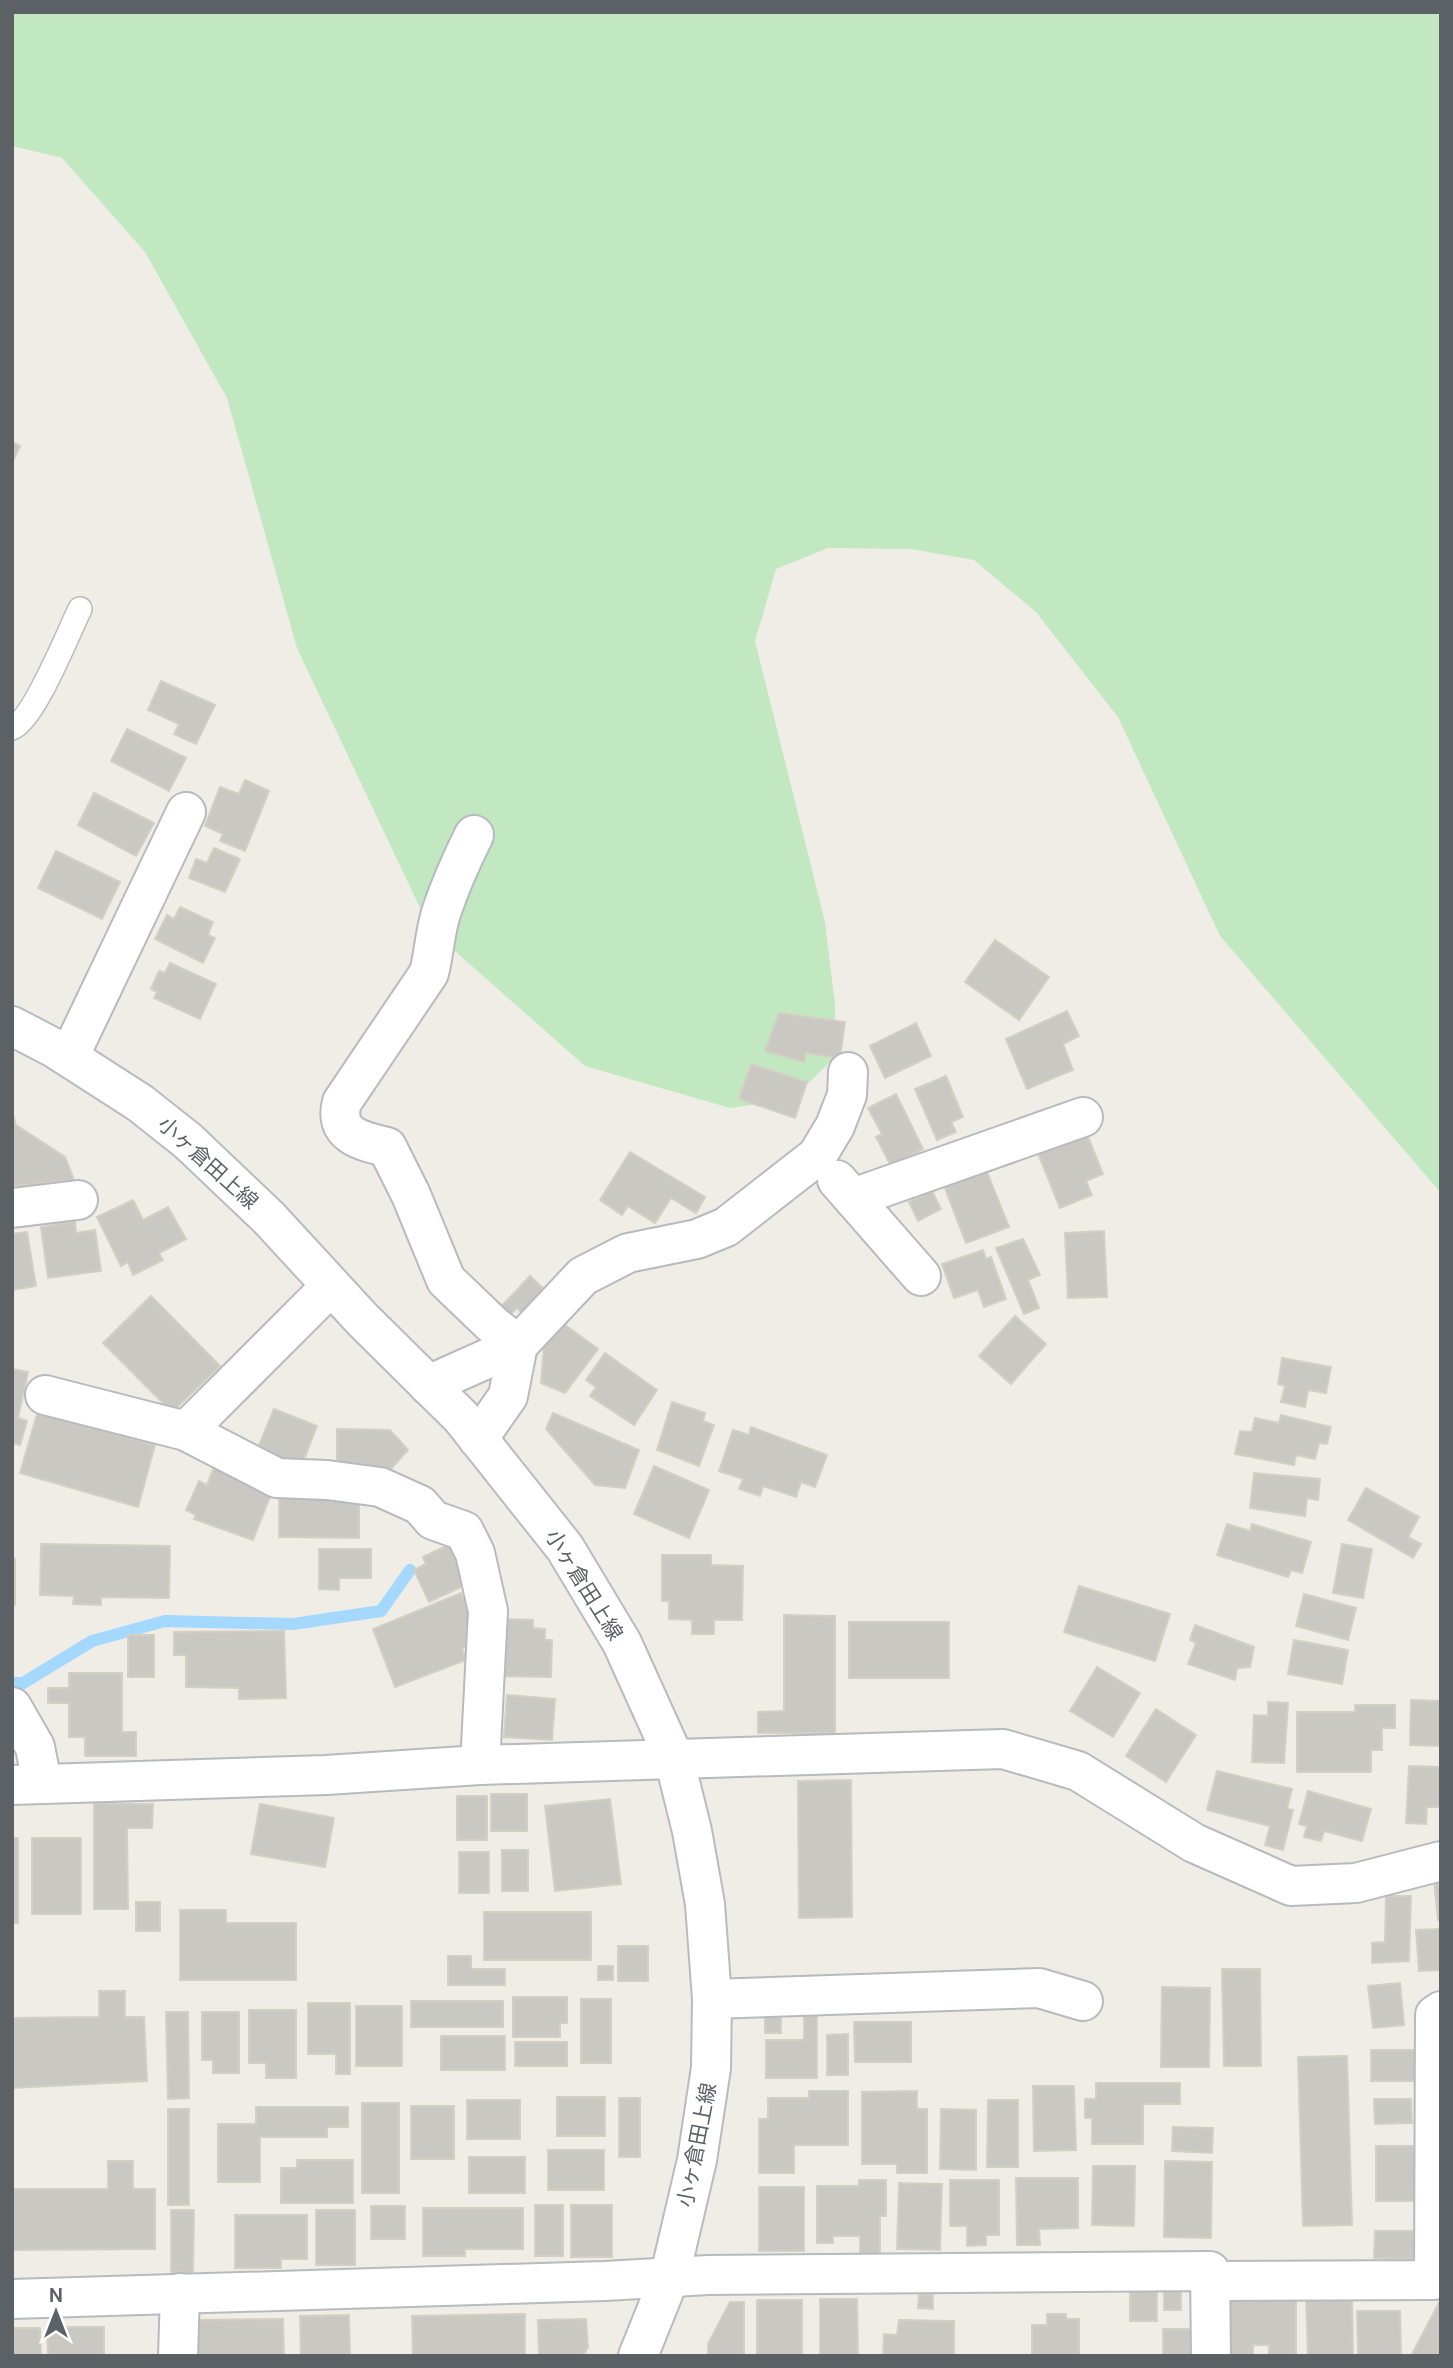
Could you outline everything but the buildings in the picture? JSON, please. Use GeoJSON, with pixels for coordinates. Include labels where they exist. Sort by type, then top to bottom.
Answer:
{"type":"FeatureCollection","features":[{"type":"Feature","properties":{"kind":"street"},"geometry":{"type":"LineString","coordinates":[[69,1057],[186,812]]}},
{"type":"Feature","properties":{"kind":"street"},"geometry":{"type":"LineString","coordinates":[[474,835],[457,868],[440,916],[429,974],[342,1102],[339,1114],[342,1126],[360,1140],[387,1147],[411,1195],[446,1280],[518,1345]]}},
{"type":"Feature","properties":{"kind":"street","name":"小ヶ倉田上線"},"geometry":{"type":"LineString","coordinates":[[12,1026],[69,1057],[140,1103],[188,1141],[261,1210],[331,1286],[461,1417],[565,1548],[622,1643],[674,1758],[692,1831],[705,1904],[712,1999],[711,2068],[697,2160],[669,2279],[638,2356]]}},
{"type":"Feature","properties":{"kind":"street"},"geometry":{"type":"LineString","coordinates":[[428,1385],[518,1345],[583,1276],[628,1253],[697,1239],[726,1227],[817,1156],[835,1126],[847,1095],[848,1072]]}},
{"type":"Feature","properties":{"kind":"street"},"geometry":{"type":"LineString","coordinates":[[853,1198],[1083,1117]]}},
{"type":"Feature","properties":{"kind":"street"},"geometry":{"type":"LineString","coordinates":[[817,1156],[921,1276]]}},
{"type":"Feature","properties":{"kind":"street"},"geometry":{"type":"LineString","coordinates":[[12,1208],[78,1200]]}},
{"type":"Feature","properties":{"kind":"street"},"geometry":{"type":"LineString","coordinates":[[186,1430],[331,1286]]}},
{"type":"Feature","properties":{"kind":"street"},"geometry":{"type":"LineString","coordinates":[[478,1439],[508,1396],[518,1345]]}},
{"type":"Feature","properties":{"kind":"street"},"geometry":{"type":"LineString","coordinates":[[45,1395],[186,1430],[277,1478],[327,1480],[380,1487],[420,1505],[433,1520],[464,1531],[475,1553],[488,1611],[480,1765]]}},
{"type":"Feature","properties":{"kind":"street"},"geometry":{"type":"LineString","coordinates":[[12,1707],[35,1747],[27,1784],[326,1775],[480,1765],[674,1758],[1003,1749],[1078,1771],[1194,1843],[1291,1886],[1356,1883],[1441,1861]]}},
{"type":"Feature","properties":{"kind":"street"},"geometry":{"type":"LineString","coordinates":[[712,1999],[1039,1989],[1083,2001]]}},
{"type":"Feature","properties":{"kind":"street"},"geometry":{"type":"LineString","coordinates":[[1210,2281],[1434,2280],[1435,2015],[1441,2011]]}},
{"type":"Feature","properties":{"kind":"street"},"geometry":{"type":"LineString","coordinates":[[12,2299],[708,2276],[1210,2271],[1211,2356]]}},
{"type":"Feature","properties":{"kind":"street"},"geometry":{"type":"LineString","coordinates":[[178,2356],[180,2293]]}},
{"type":"Feature","properties":{"kind":"lane"},"geometry":{"type":"LineString","coordinates":[[12,729],[20,726],[33,706],[80,608]]}},
{"type":"Feature","properties":{"kind":"green space"},"geometry":{"type":"Polygon","coordinates":[[[12,12],[1441,12],[1441,1193],[1220,936],[1118,717],[1036,612],[974,560],[911,549],[828,548],[776,569],[755,641],[825,922],[835,1005],[835,1057],[792,1099],[730,1108],[585,1066],[430,929],[297,648],[227,398],[145,252],[62,158],[12,146],[12,12]]]}},
{"type":"Feature","properties":{"kind":"waterway"},"geometry":{"type":"LineString","coordinates":[[12,1683],[23,1683],[92,1641],[165,1621],[293,1624],[381,1611],[410,1570]]}}]}
